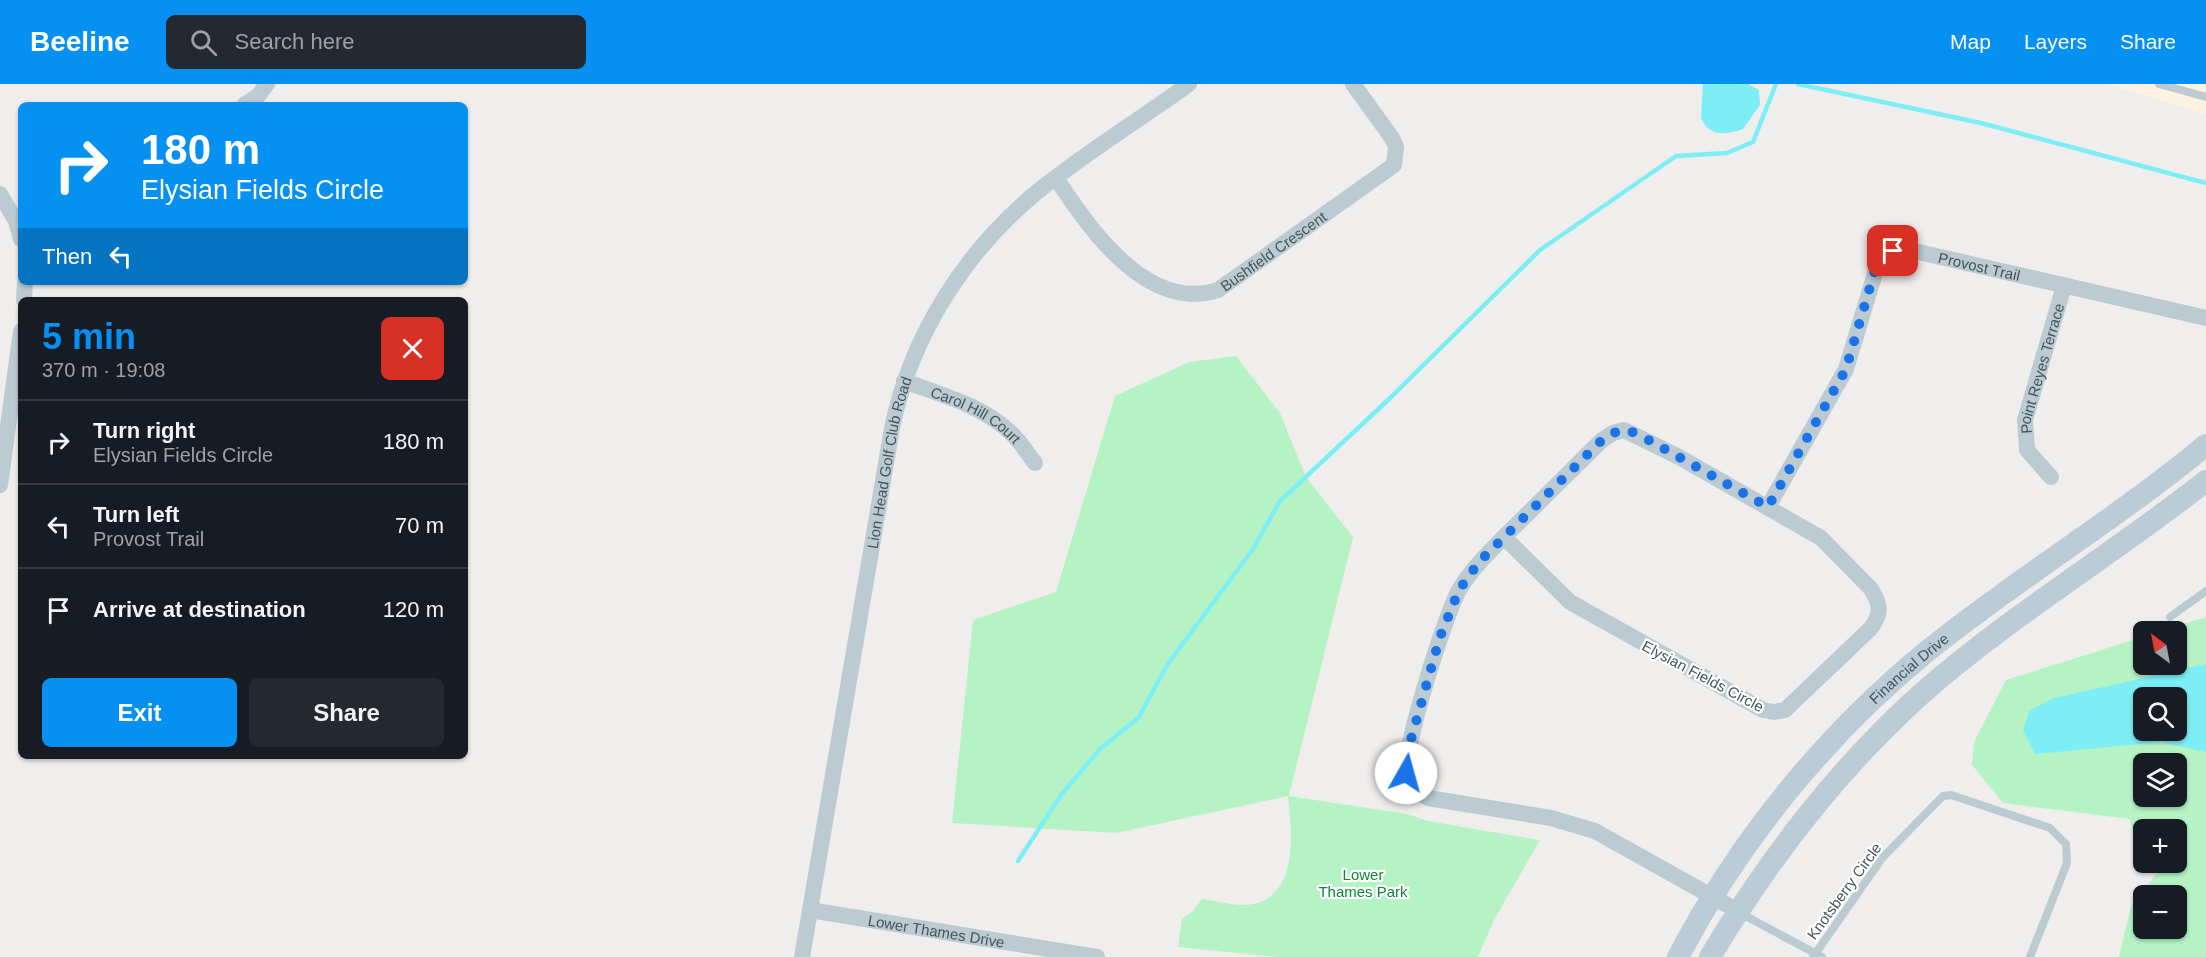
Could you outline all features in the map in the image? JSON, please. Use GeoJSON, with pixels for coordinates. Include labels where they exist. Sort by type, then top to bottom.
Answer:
{"type":"FeatureCollection","features":[{"type":"Feature","properties":{"kind":"street"},"geometry":{"type":"LineString","coordinates":[[249,102],[258,96],[267,84]]}},
{"type":"Feature","properties":{"kind":"street","name":"Lion Head Golf Club Road"},"geometry":{"type":"LineString","coordinates":[[802,957],[879,493],[896,406],[904,381],[937,310],[964,270],[1010,217],[1056,178],[1189,84]]}},
{"type":"Feature","properties":{"kind":"street","name":"Bushfield Crescent"},"geometry":{"type":"LineString","coordinates":[[1056,178],[1096,236],[1133,269],[1159,287],[1178,292],[1207,294],[1218,290],[1394,165],[1396,147],[1392,138],[1353,84]]}},
{"type":"Feature","properties":{"kind":"street"},"geometry":{"type":"LineString","coordinates":[[0,194],[18,219]]}},
{"type":"Feature","properties":{"kind":"street","name":"Provost Trail"},"geometry":{"type":"LineString","coordinates":[[1768,507],[1846,369],[1875,270],[1882,258],[1893,251],[1910,250],[2206,318]]}},
{"type":"Feature","properties":{"kind":"street","name":"Point Reyes Terrace"},"geometry":{"type":"LineString","coordinates":[[2051,477],[2027,450],[2025,420],[2064,286]]}},
{"type":"Feature","properties":{"kind":"street"},"geometry":{"type":"LineString","coordinates":[[0,485],[18,353]]}},
{"type":"Feature","properties":{"kind":"street","name":"Carol Hill Court"},"geometry":{"type":"LineString","coordinates":[[904,381],[976,408],[996,420],[1013,435],[1035,463]]}},
{"type":"Feature","properties":{"kind":"street","name":"Elysian Fields Circle"},"geometry":{"type":"LineString","coordinates":[[1504,537],[1570,603],[1763,710],[1774,712],[1785,710],[1878,619],[1881,609],[1871,589],[1831,546],[1768,507],[1636,433],[1624,430],[1613,432],[1602,440],[1504,537],[1473,569],[1448,614],[1408,750],[1406,773],[1413,787],[1428,798],[1551,818],[1595,831],[1738,912]]}},
{"type":"Feature","properties":{"kind":"street","name":"Financial Drive"},"geometry":{"type":"LineString","coordinates":[[1678,957],[1712,897],[1767,817],[1839,733],[1902,673],[1962,625],[2206,445]]}},
{"type":"Feature","properties":{"kind":"street","name":"Financial Drive"},"geometry":{"type":"LineString","coordinates":[[1710,957],[1765,870],[1831,785],[1906,709],[1979,648],[2206,481]]}},
{"type":"Feature","properties":{"kind":"street","name":"Lower Thames Drive"},"geometry":{"type":"LineString","coordinates":[[810,910],[1020,951],[1097,957]]}},
{"type":"Feature","properties":{"kind":"lane"},"geometry":{"type":"LineString","coordinates":[[2159,84],[2206,97]]}},
{"type":"Feature","properties":{"kind":"lane"},"geometry":{"type":"LineString","coordinates":[[2170,617],[2206,591]]}},
{"type":"Feature","properties":{"kind":"lane","name":"Knotsberry Circle"},"geometry":{"type":"LineString","coordinates":[[1738,912],[1817,956],[1883,856],[1943,796],[1951,795],[2050,828],[2066,844],[2067,863],[2030,957]]}},
{"type":"Feature","properties":{"kind":"shaded area"},"geometry":{"type":"Polygon","coordinates":[[[2107,84],[2206,84],[2206,114],[2107,84]]]}},
{"type":"Feature","properties":{"kind":"green space","name":"Lower Thames Park"},"geometry":{"type":"Polygon","coordinates":[[[1236,356],[1280,413],[1306,477],[1353,537],[1289,796],[1407,814],[1428,821],[1540,840],[1494,920],[1478,957],[1278,957],[1178,947],[1182,919],[1193,911],[1202,899],[1247,905],[1268,898],[1278,888],[1285,875],[1291,843],[1288,796],[1116,833],[952,823],[973,620],[1056,592],[1115,396],[1189,362],[1236,356]]]}},
{"type":"Feature","properties":{"kind":"green space"},"geometry":{"type":"Polygon","coordinates":[[[2206,617],[2206,957],[2119,957],[2133,903],[2133,939],[2187,939],[2187,885],[2148,885],[2157,873],[2187,873],[2187,819],[2133,819],[2133,833],[2130,819],[2003,803],[1972,765],[1974,742],[2006,680],[2133,640],[2133,675],[2187,675],[2187,623],[2206,617]]]}},
{"type":"Feature","properties":{"kind":"water"},"geometry":{"type":"Polygon","coordinates":[[[1703,84],[1748,84],[1759,90],[1760,105],[1743,129],[1718,133],[1708,129],[1701,118],[1703,84]]]}},
{"type":"Feature","properties":{"kind":"water"},"geometry":{"type":"Polygon","coordinates":[[[2206,664],[2206,752],[2161,742],[2035,754],[2023,731],[2029,711],[2054,698],[2157,675],[2187,675],[2187,668],[2206,664]]]}},
{"type":"Feature","properties":{"kind":"waterway"},"geometry":{"type":"LineString","coordinates":[[1018,861],[1061,795],[1100,749],[1139,717],[1167,665],[1253,549],[1280,501],[1388,400],[1540,250],[1676,156],[1727,153],[1753,142],[1776,84]]}},
{"type":"Feature","properties":{"kind":"waterway"},"geometry":{"type":"LineString","coordinates":[[1798,84],[1981,123],[2206,183]]}},
{"type":"Feature","properties":{"kind":"route"},"geometry":{"type":"LineString","coordinates":[[1406,773],[1408,750],[1440,637],[1459,590],[1479,562],[1602,440],[1613,432],[1624,430],[1636,433],[1768,507],[1846,369],[1875,270],[1882,258],[1893,251]]}}]}
